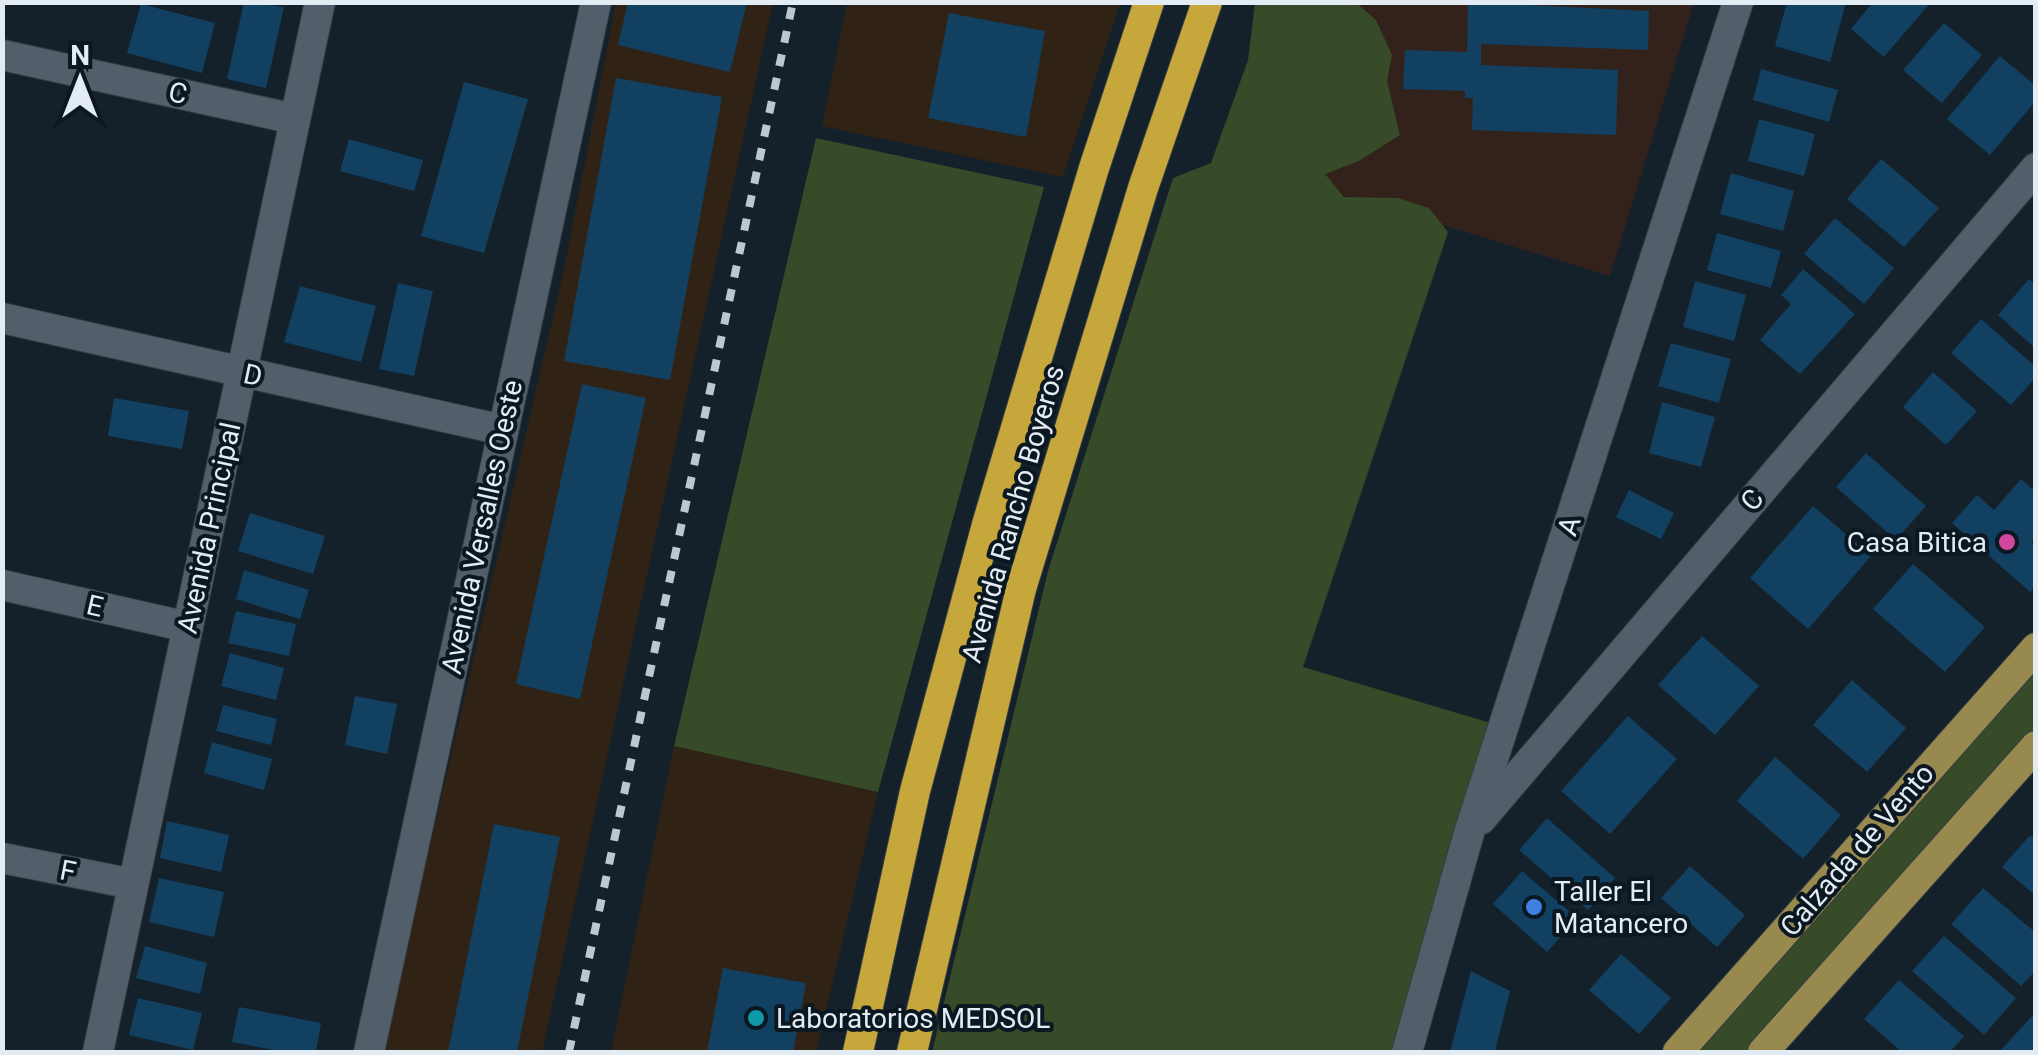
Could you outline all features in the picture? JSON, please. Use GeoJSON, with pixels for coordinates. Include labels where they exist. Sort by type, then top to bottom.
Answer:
{"type":"FeatureCollection","features":[{"type":"Feature","properties":{"kind":"highway","name":"Avenida Rancho Boyeros"},"geometry":{"type":"LineString","coordinates":[[858,1052],[915,791],[988,521],[1088,186],[1148,2]]}},
{"type":"Feature","properties":{"kind":"highway","name":"Avenida Rancho Boyeros"},"geometry":{"type":"LineString","coordinates":[[912,1052],[1021,589],[1142,188],[1207,2]]}},
{"type":"Feature","properties":{"kind":"main road","name":"Calzada de Vento"},"geometry":{"type":"LineString","coordinates":[[1678,1052],[2036,648]]}},
{"type":"Feature","properties":{"kind":"main road"},"geometry":{"type":"LineString","coordinates":[[1764,1052],[2036,746]]}},
{"type":"Feature","properties":{"kind":"street","name":"Avenida Principal"},"geometry":{"type":"LineString","coordinates":[[98,1052],[320,2]]}},
{"type":"Feature","properties":{"kind":"street","name":"Avenida Versalles Oeste"},"geometry":{"type":"LineString","coordinates":[[369,1052],[596,2]]}},
{"type":"Feature","properties":{"kind":"street","name":"A"},"geometry":{"type":"LineString","coordinates":[[1407,1052],[1469,833],[1738,2]]}},
{"type":"Feature","properties":{"kind":"street","name":"C"},"geometry":{"type":"LineString","coordinates":[[2,55],[296,119]]}},
{"type":"Feature","properties":{"kind":"street","name":"C"},"geometry":{"type":"LineString","coordinates":[[1469,833],[2036,168]]}},
{"type":"Feature","properties":{"kind":"street","name":"D"},"geometry":{"type":"LineString","coordinates":[[2,318],[504,430]]}},
{"type":"Feature","properties":{"kind":"street","name":"E"},"geometry":{"type":"LineString","coordinates":[[2,585],[188,627]]}},
{"type":"Feature","properties":{"kind":"street","name":"F"},"geometry":{"type":"LineString","coordinates":[[2,858],[133,884]]}},
{"type":"Feature","properties":{"kind":"shaded area"},"geometry":{"type":"Polygon","coordinates":[[[616,3],[773,3],[542,1052],[382,1052],[563,274],[616,3]]]}},
{"type":"Feature","properties":{"kind":"shaded area"},"geometry":{"type":"Polygon","coordinates":[[[847,3],[1120,3],[1063,177],[822,126],[847,3]]]}},
{"type":"Feature","properties":{"kind":"shaded area"},"geometry":{"type":"Polygon","coordinates":[[[1299,3],[1694,3],[1610,276],[1249,166],[1299,3]]]}},
{"type":"Feature","properties":{"kind":"shaded area"},"geometry":{"type":"Polygon","coordinates":[[[674,746],[878,792],[816,1052],[611,1052],[674,746]]]}},
{"type":"Feature","properties":{"kind":"green space"},"geometry":{"type":"Polygon","coordinates":[[[1255,3],[1356,3],[1376,20],[1392,55],[1387,81],[1400,135],[1359,161],[1325,174],[1344,197],[1398,198],[1429,208],[1448,232],[1303,667],[1504,727],[1407,1052],[932,1052],[1048,571],[1173,178],[1211,163],[1248,60],[1255,3]]]}},
{"type":"Feature","properties":{"kind":"green space"},"geometry":{"type":"Polygon","coordinates":[[[816,138],[1044,187],[878,792],[674,746],[816,138]]]}},
{"type":"Feature","properties":{"kind":"green space"},"geometry":{"type":"Polygon","coordinates":[[[2035,668],[2035,728],[1755,1052],[1698,1052],[2035,668]]]}},
{"type":"Feature","properties":{"kind":"building"},"geometry":{"type":"Polygon","coordinates":[[[244,2],[284,7],[266,88],[227,79],[244,2]]]}},
{"type":"Feature","properties":{"kind":"building"},"geometry":{"type":"Polygon","coordinates":[[[628,2],[747,2],[730,72],[618,45],[628,2]]]}},
{"type":"Feature","properties":{"kind":"building"},"geometry":{"type":"Polygon","coordinates":[[[1468,2],[1649,11],[1648,50],[1481,44],[1481,65],[1618,70],[1616,135],[1472,130],[1473,98],[1465,98],[1465,91],[1403,89],[1405,50],[1467,52],[1468,2]]]}},
{"type":"Feature","properties":{"kind":"building"},"geometry":{"type":"Polygon","coordinates":[[[1787,2],[1846,2],[1830,62],[1775,46],[1787,2]]]}},
{"type":"Feature","properties":{"kind":"building"},"geometry":{"type":"Polygon","coordinates":[[[1873,2],[1931,2],[1884,57],[1851,29],[1873,2]]]}},
{"type":"Feature","properties":{"kind":"building"},"geometry":{"type":"Polygon","coordinates":[[[141,4],[215,23],[202,73],[127,53],[141,4]]]}},
{"type":"Feature","properties":{"kind":"building"},"geometry":{"type":"Polygon","coordinates":[[[949,13],[1045,31],[1026,137],[928,118],[949,13]]]}},
{"type":"Feature","properties":{"kind":"building"},"geometry":{"type":"Polygon","coordinates":[[[1944,23],[1982,55],[1942,103],[1903,70],[1944,23]]]}},
{"type":"Feature","properties":{"kind":"building"},"geometry":{"type":"Polygon","coordinates":[[[2000,56],[2036,86],[2036,101],[1990,155],[1947,119],[2000,56]]]}},
{"type":"Feature","properties":{"kind":"building"},"geometry":{"type":"Polygon","coordinates":[[[1761,69],[1838,90],[1829,122],[1753,100],[1761,69]]]}},
{"type":"Feature","properties":{"kind":"building"},"geometry":{"type":"Polygon","coordinates":[[[616,78],[722,97],[670,380],[564,361],[616,78]]]}},
{"type":"Feature","properties":{"kind":"building"},"geometry":{"type":"Polygon","coordinates":[[[464,82],[528,99],[484,253],[421,236],[464,82]]]}},
{"type":"Feature","properties":{"kind":"building"},"geometry":{"type":"Polygon","coordinates":[[[1759,119],[1815,134],[1804,176],[1748,161],[1759,119]]]}},
{"type":"Feature","properties":{"kind":"building"},"geometry":{"type":"Polygon","coordinates":[[[349,139],[423,160],[414,191],[340,171],[349,139]]]}},
{"type":"Feature","properties":{"kind":"building"},"geometry":{"type":"Polygon","coordinates":[[[1881,159],[1939,208],[1904,247],[1847,199],[1881,159]]]}},
{"type":"Feature","properties":{"kind":"building"},"geometry":{"type":"Polygon","coordinates":[[[1731,173],[1794,191],[1783,231],[1720,214],[1731,173]]]}},
{"type":"Feature","properties":{"kind":"building"},"geometry":{"type":"Polygon","coordinates":[[[1835,218],[1894,268],[1864,304],[1804,254],[1835,218]]]}},
{"type":"Feature","properties":{"kind":"building"},"geometry":{"type":"Polygon","coordinates":[[[1717,233],[1781,251],[1771,288],[1707,270],[1717,233]]]}},
{"type":"Feature","properties":{"kind":"building"},"geometry":{"type":"Polygon","coordinates":[[[1803,269],[1855,314],[1800,374],[1760,340],[1791,304],[1781,295],[1803,269]]]}},
{"type":"Feature","properties":{"kind":"building"},"geometry":{"type":"Polygon","coordinates":[[[2029,279],[2036,285],[2036,349],[1998,315],[2029,279]]]}},
{"type":"Feature","properties":{"kind":"building"},"geometry":{"type":"Polygon","coordinates":[[[1695,281],[1746,295],[1734,341],[1683,327],[1695,281]]]}},
{"type":"Feature","properties":{"kind":"building"},"geometry":{"type":"Polygon","coordinates":[[[398,283],[433,291],[414,376],[379,369],[398,283]]]}},
{"type":"Feature","properties":{"kind":"building"},"geometry":{"type":"Polygon","coordinates":[[[300,286],[376,306],[361,362],[284,342],[300,286]]]}},
{"type":"Feature","properties":{"kind":"building"},"geometry":{"type":"Polygon","coordinates":[[[1981,319],[2036,367],[2036,377],[2011,405],[1951,353],[1981,319]]]}},
{"type":"Feature","properties":{"kind":"building"},"geometry":{"type":"Polygon","coordinates":[[[1671,343],[1731,359],[1719,403],[1658,386],[1671,343]]]}},
{"type":"Feature","properties":{"kind":"building"},"geometry":{"type":"Polygon","coordinates":[[[1933,372],[1977,411],[1946,445],[1903,407],[1933,372]]]}},
{"type":"Feature","properties":{"kind":"building"},"geometry":{"type":"Polygon","coordinates":[[[582,384],[646,398],[580,699],[516,684],[582,384]]]}},
{"type":"Feature","properties":{"kind":"building"},"geometry":{"type":"Polygon","coordinates":[[[114,398],[189,411],[182,449],[108,436],[114,398]]]}},
{"type":"Feature","properties":{"kind":"building"},"geometry":{"type":"Polygon","coordinates":[[[1662,402],[1715,417],[1701,467],[1649,453],[1662,402]]]}},
{"type":"Feature","properties":{"kind":"building"},"geometry":{"type":"Polygon","coordinates":[[[1866,453],[1926,506],[1896,540],[1836,487],[1866,453]]]}},
{"type":"Feature","properties":{"kind":"building"},"geometry":{"type":"Polygon","coordinates":[[[2021,479],[2036,492],[2036,537],[2031,542],[2036,546],[2036,586],[2030,592],[1952,523],[1977,495],[1994,510],[2021,479]]]}},
{"type":"Feature","properties":{"kind":"building"},"geometry":{"type":"Polygon","coordinates":[[[1629,490],[1674,513],[1661,539],[1616,517],[1629,490]]]}},
{"type":"Feature","properties":{"kind":"building"},"geometry":{"type":"Polygon","coordinates":[[[1813,506],[1871,556],[1808,629],[1750,578],[1813,506]]]}},
{"type":"Feature","properties":{"kind":"building"},"geometry":{"type":"Polygon","coordinates":[[[250,513],[325,536],[313,574],[238,551],[250,513]]]}},
{"type":"Feature","properties":{"kind":"building"},"geometry":{"type":"Polygon","coordinates":[[[1913,564],[1985,627],[1945,672],[1873,609],[1913,564]]]}},
{"type":"Feature","properties":{"kind":"building"},"geometry":{"type":"Polygon","coordinates":[[[244,570],[309,590],[300,619],[236,599],[244,570]]]}},
{"type":"Feature","properties":{"kind":"building"},"geometry":{"type":"Polygon","coordinates":[[[236,611],[296,624],[289,656],[228,643],[236,611]]]}},
{"type":"Feature","properties":{"kind":"building"},"geometry":{"type":"Polygon","coordinates":[[[1702,636],[1759,686],[1715,735],[1658,685],[1702,636]]]}},
{"type":"Feature","properties":{"kind":"building"},"geometry":{"type":"Polygon","coordinates":[[[230,653],[284,668],[276,700],[221,686],[230,653]]]}},
{"type":"Feature","properties":{"kind":"building"},"geometry":{"type":"Polygon","coordinates":[[[1852,680],[1906,728],[1867,772],[1813,725],[1852,680]]]}},
{"type":"Feature","properties":{"kind":"building"},"geometry":{"type":"Polygon","coordinates":[[[355,696],[397,704],[387,754],[345,745],[355,696]]]}},
{"type":"Feature","properties":{"kind":"building"},"geometry":{"type":"Polygon","coordinates":[[[223,705],[277,719],[271,745],[216,731],[223,705]]]}},
{"type":"Feature","properties":{"kind":"building"},"geometry":{"type":"Polygon","coordinates":[[[1628,716],[1677,759],[1610,834],[1561,791],[1628,716]]]}},
{"type":"Feature","properties":{"kind":"building"},"geometry":{"type":"Polygon","coordinates":[[[212,742],[272,759],[264,790],[204,773],[212,742]]]}},
{"type":"Feature","properties":{"kind":"building"},"geometry":{"type":"Polygon","coordinates":[[[1775,757],[1841,815],[1803,859],[1737,801],[1775,757]]]}},
{"type":"Feature","properties":{"kind":"building"},"geometry":{"type":"Polygon","coordinates":[[[1547,818],[1615,878],[1588,910],[1519,850],[1547,818]]]}},
{"type":"Feature","properties":{"kind":"building"},"geometry":{"type":"Polygon","coordinates":[[[167,821],[229,835],[221,872],[160,858],[167,821]]]}},
{"type":"Feature","properties":{"kind":"building"},"geometry":{"type":"Polygon","coordinates":[[[494,824],[560,837],[517,1052],[448,1052],[494,824]]]}},
{"type":"Feature","properties":{"kind":"building"},"geometry":{"type":"Polygon","coordinates":[[[2030,835],[2036,840],[2036,896],[2002,867],[2030,835]]]}},
{"type":"Feature","properties":{"kind":"building"},"geometry":{"type":"Polygon","coordinates":[[[1690,866],[1745,915],[1717,947],[1661,898],[1690,866]]]}},
{"type":"Feature","properties":{"kind":"building"},"geometry":{"type":"Polygon","coordinates":[[[1522,871],[1577,918],[1547,952],[1493,904],[1522,871]]]}},
{"type":"Feature","properties":{"kind":"building"},"geometry":{"type":"Polygon","coordinates":[[[159,878],[224,892],[214,937],[149,922],[159,878]]]}},
{"type":"Feature","properties":{"kind":"building"},"geometry":{"type":"Polygon","coordinates":[[[1983,888],[2036,933],[2036,970],[2021,986],[1951,924],[1983,888]]]}},
{"type":"Feature","properties":{"kind":"building"},"geometry":{"type":"Polygon","coordinates":[[[1944,936],[2016,998],[1984,1035],[1912,971],[1944,936]]]}},
{"type":"Feature","properties":{"kind":"building"},"geometry":{"type":"Polygon","coordinates":[[[145,946],[207,963],[200,994],[136,978],[145,946]]]}},
{"type":"Feature","properties":{"kind":"building"},"geometry":{"type":"Polygon","coordinates":[[[1621,954],[1671,998],[1639,1034],[1589,990],[1621,954]]]}},
{"type":"Feature","properties":{"kind":"building","name":"Laboratorios MEDSOL"},"geometry":{"type":"Polygon","coordinates":[[[723,968],[806,983],[793,1052],[707,1052],[723,968]]]}},
{"type":"Feature","properties":{"kind":"building"},"geometry":{"type":"Polygon","coordinates":[[[1471,971],[1510,991],[1495,1052],[1450,1052],[1471,971]]]}},
{"type":"Feature","properties":{"kind":"building"},"geometry":{"type":"Polygon","coordinates":[[[1899,980],[1964,1036],[1950,1052],[1902,1052],[1864,1019],[1899,980]]]}},
{"type":"Feature","properties":{"kind":"building"},"geometry":{"type":"Polygon","coordinates":[[[138,998],[202,1013],[193,1050],[129,1035],[138,998]]]}},
{"type":"Feature","properties":{"kind":"building"},"geometry":{"type":"Polygon","coordinates":[[[239,1007],[321,1023],[316,1052],[284,1052],[232,1042],[239,1007]]]}},
{"type":"Feature","properties":{"kind":"building"},"geometry":{"type":"Polygon","coordinates":[[[2036,1012],[2036,1052],[1999,1052],[2036,1012]]]}},
{"type":"Feature","properties":{"kind":"railway"},"geometry":{"type":"LineString","coordinates":[[569,1052],[793,2]]}},
{"type":"Feature","properties":{"kind":"place","name":"Casa Bitica"},"geometry":{"type":"Point","coordinates":[2007,542]}},
{"type":"Feature","properties":{"kind":"place","name":"Taller El Matancero"},"geometry":{"type":"Point","coordinates":[1534,907]}},
{"type":"Feature","properties":{"kind":"place","name":"Laboratorios MEDSOL"},"geometry":{"type":"Point","coordinates":[756,1018]}}]}
